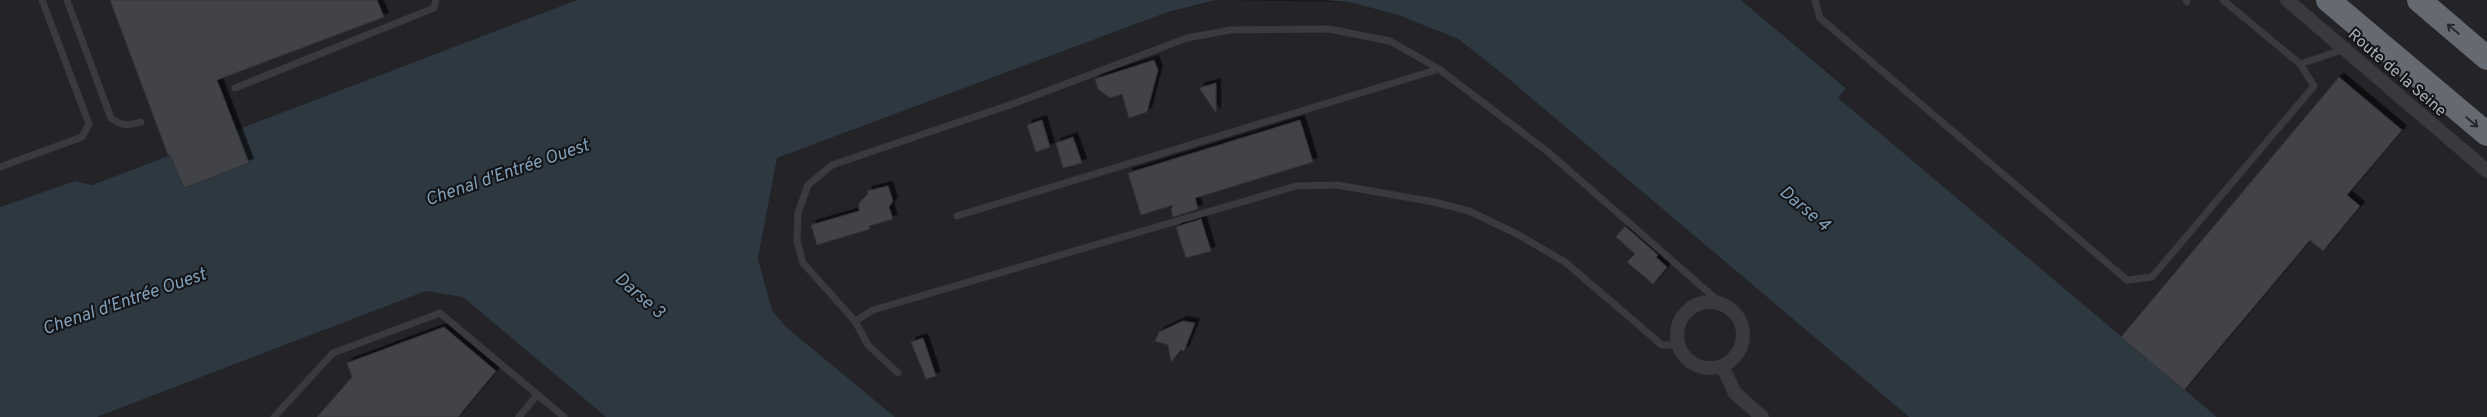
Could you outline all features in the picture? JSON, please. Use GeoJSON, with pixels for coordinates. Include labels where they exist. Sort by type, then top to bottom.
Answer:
{"type":"FeatureCollection","features":[{"type":"Feature","properties":{"kind":"highway"},"geometry":{"type":"LineString","coordinates":[[2328,0],[2487,134]]}},
{"type":"Feature","properties":{"kind":"highway"},"geometry":{"type":"LineString","coordinates":[[2419,0],[2487,58]]}},
{"type":"Feature","properties":{"kind":"street","name":"Route de la Seine"},"geometry":{"type":"LineString","coordinates":[[2287,0],[2487,171]]}},
{"type":"Feature","properties":{"kind":"street"},"geometry":{"type":"LineString","coordinates":[[1703,303],[1714,303],[1724,306],[1733,312],[1739,321],[1742,337],[1738,352],[1722,366],[1700,367],[1683,355],[1678,345],[1677,334],[1679,324],[1684,314],[1703,303]]}},
{"type":"Feature","properties":{"kind":"street"},"geometry":{"type":"LineString","coordinates":[[1722,366],[1735,393],[1762,417]]}},
{"type":"Feature","properties":{"kind":"lane"},"geometry":{"type":"LineString","coordinates":[[0,167],[82,137],[89,124],[42,0]]}},
{"type":"Feature","properties":{"kind":"lane"},"geometry":{"type":"LineString","coordinates":[[66,0],[111,118],[119,124],[127,126],[141,122]]}},
{"type":"Feature","properties":{"kind":"lane"},"geometry":{"type":"LineString","coordinates":[[235,88],[434,8],[436,0]]}},
{"type":"Feature","properties":{"kind":"lane"},"geometry":{"type":"LineString","coordinates":[[1815,0],[1820,18],[2127,280],[2152,277],[2314,86],[2300,64],[2223,0]]}},
{"type":"Feature","properties":{"kind":"lane"},"geometry":{"type":"LineString","coordinates":[[898,373],[868,345],[855,321],[803,263],[797,241],[798,213],[808,185],[832,164],[1018,102],[1187,38],[1230,30],[1329,29],[1390,41],[1439,69],[1548,152],[1724,306]]}},
{"type":"Feature","properties":{"kind":"lane"},"geometry":{"type":"LineString","coordinates":[[2300,64],[2345,49]]}},
{"type":"Feature","properties":{"kind":"lane"},"geometry":{"type":"LineString","coordinates":[[957,216],[1439,69]]}},
{"type":"Feature","properties":{"kind":"lane"},"geometry":{"type":"LineString","coordinates":[[855,321],[873,310],[1296,186],[1337,185],[1434,202],[1469,212],[1517,234],[1564,262],[1662,345],[1678,345]]}},
{"type":"Feature","properties":{"kind":"lane"},"geometry":{"type":"LineString","coordinates":[[274,417],[333,353],[440,313],[564,417]]}},
{"type":"Feature","properties":{"kind":"lane"},"geometry":{"type":"LineString","coordinates":[[519,417],[537,395]]}},
{"type":"Feature","properties":{"kind":"shaded area"},"geometry":{"type":"Polygon","coordinates":[[[0,0],[577,0],[92,185],[75,181],[0,207],[0,0]]]}},
{"type":"Feature","properties":{"kind":"shaded area"},"geometry":{"type":"Polygon","coordinates":[[[1216,0],[1349,2],[1398,15],[1458,39],[1504,75],[1909,417],[895,417],[785,326],[772,310],[758,259],[777,158],[1168,12],[1216,0]]]}},
{"type":"Feature","properties":{"kind":"shaded area"},"geometry":{"type":"Polygon","coordinates":[[[1741,0],[2487,0],[2487,417],[2217,417],[1837,98],[1846,87],[1741,0]]]}},
{"type":"Feature","properties":{"kind":"shaded area"},"geometry":{"type":"Polygon","coordinates":[[[426,291],[463,296],[606,417],[97,417],[426,291]]]}},
{"type":"Feature","properties":{"kind":"water"},"geometry":{"type":"Polygon","coordinates":[[[577,0],[1216,0],[1168,12],[777,158],[758,259],[772,310],[785,326],[895,417],[606,417],[463,297],[426,291],[97,417],[0,417],[0,207],[75,181],[92,185],[577,0]]]}},
{"type":"Feature","properties":{"kind":"water","name":"Darse 4"},"geometry":{"type":"Polygon","coordinates":[[[1325,0],[1741,0],[1846,88],[1838,98],[2217,417],[1909,417],[1504,75],[1458,39],[1398,15],[1349,2],[1325,0]]]}},
{"type":"Feature","properties":{"kind":"building"},"geometry":{"type":"Polygon","coordinates":[[[110,0],[377,0],[384,17],[217,80],[249,163],[184,188],[170,155],[168,155],[110,0]]]}},
{"type":"Feature","properties":{"kind":"building"},"geometry":{"type":"Polygon","coordinates":[[[1154,60],[1158,70],[1147,112],[1129,118],[1122,94],[1110,98],[1098,89],[1095,79],[1154,60]]]}},
{"type":"Feature","properties":{"kind":"building"},"geometry":{"type":"Polygon","coordinates":[[[2339,77],[2402,130],[2347,195],[2360,206],[2323,251],[2310,240],[2184,390],[2121,337],[2339,77]]]}},
{"type":"Feature","properties":{"kind":"building"},"geometry":{"type":"Polygon","coordinates":[[[1216,83],[1216,113],[1199,88],[1216,83]]]}},
{"type":"Feature","properties":{"kind":"building"},"geometry":{"type":"Polygon","coordinates":[[[1042,120],[1050,147],[1036,152],[1027,125],[1042,120]]]}},
{"type":"Feature","properties":{"kind":"building"},"geometry":{"type":"Polygon","coordinates":[[[1300,120],[1313,162],[1195,198],[1198,209],[1173,217],[1171,210],[1173,205],[1141,215],[1128,173],[1300,120]]]}},
{"type":"Feature","properties":{"kind":"building"},"geometry":{"type":"Polygon","coordinates":[[[1073,137],[1082,163],[1063,168],[1056,143],[1073,137]]]}},
{"type":"Feature","properties":{"kind":"building"},"geometry":{"type":"Polygon","coordinates":[[[888,186],[893,201],[889,207],[893,219],[869,226],[870,229],[817,245],[811,225],[859,211],[859,203],[868,194],[867,191],[888,186]]]}},
{"type":"Feature","properties":{"kind":"building"},"geometry":{"type":"Polygon","coordinates":[[[1201,219],[1211,251],[1186,258],[1176,227],[1201,219]]]}},
{"type":"Feature","properties":{"kind":"building"},"geometry":{"type":"Polygon","coordinates":[[[1625,226],[1658,255],[1656,257],[1667,267],[1653,284],[1627,262],[1635,254],[1616,237],[1625,226]]]}},
{"type":"Feature","properties":{"kind":"building"},"geometry":{"type":"Polygon","coordinates":[[[1183,321],[1195,323],[1184,351],[1181,350],[1171,362],[1168,345],[1155,341],[1159,332],[1183,321]]]}},
{"type":"Feature","properties":{"kind":"building"},"geometry":{"type":"Polygon","coordinates":[[[444,327],[496,371],[458,417],[317,417],[352,377],[347,363],[444,327]]]}},
{"type":"Feature","properties":{"kind":"building"},"geometry":{"type":"Polygon","coordinates":[[[923,338],[936,376],[926,379],[911,342],[923,338]]]}},
{"type":"Feature","properties":{"kind":"water label","name":"Chenal d'Entrée Ouest"},"geometry":{"type":"Point","coordinates":[507,172]}},
{"type":"Feature","properties":{"kind":"water label","name":"Darse 3"},"geometry":{"type":"Point","coordinates":[640,295]}},
{"type":"Feature","properties":{"kind":"water label","name":"Chenal d'Entrée Ouest"},"geometry":{"type":"Point","coordinates":[124,301]}}]}
